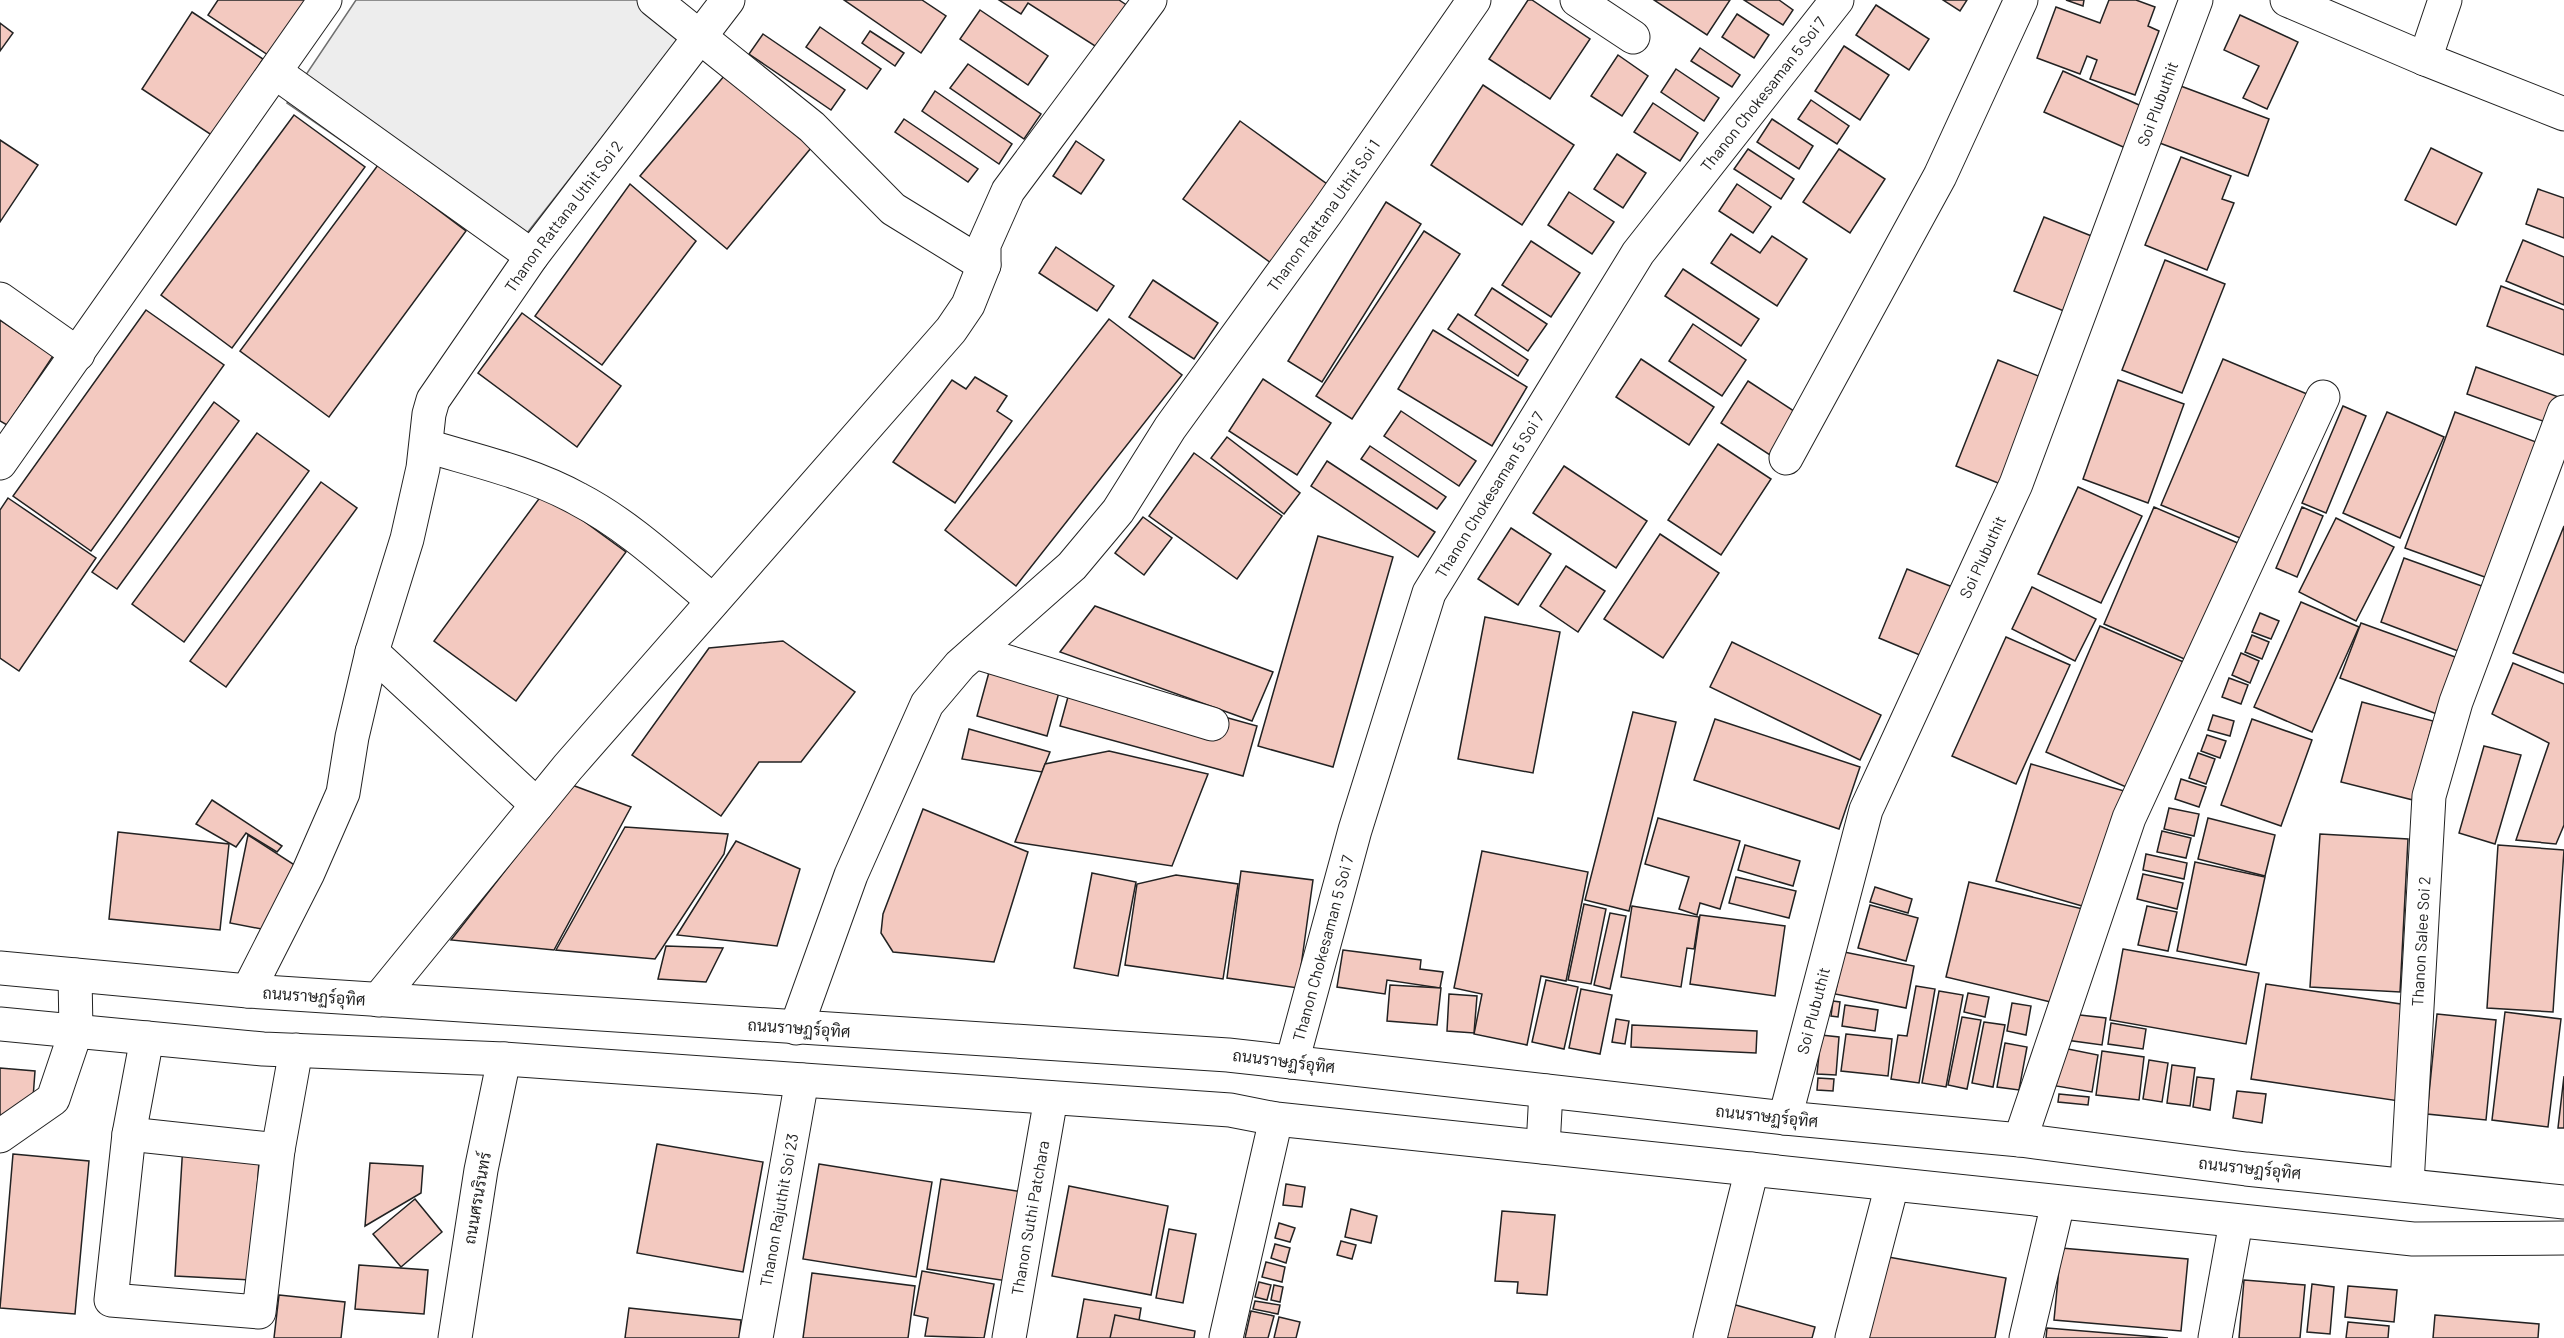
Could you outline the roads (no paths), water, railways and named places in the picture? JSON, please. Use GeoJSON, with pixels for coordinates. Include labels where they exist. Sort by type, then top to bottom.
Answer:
{"type":"FeatureCollection","features":[{"type":"Feature","properties":{"kind":"street"},"geometry":{"type":"LineString","coordinates":[[0,464],[325,0]]}},
{"type":"Feature","properties":{"kind":"street"},"geometry":{"type":"LineString","coordinates":[[654,0],[812,127],[894,209],[984,265]]}},
{"type":"Feature","properties":{"kind":"street","name":"Thanon Rattana Uthit Soi 2"},"geometry":{"type":"LineString","coordinates":[[248,991],[308,873],[343,793],[352,737],[372,652],[406,539],[427,446],[429,414],[434,400],[532,256],[728,0]]}},
{"type":"Feature","properties":{"kind":"street"},"geometry":{"type":"LineString","coordinates":[[378,1000],[568,767],[951,330],[968,306],[984,265],[984,245],[1008,192],[1150,0]]}},
{"type":"Feature","properties":{"kind":"street","name":"Thanon Rattana Uthit Soi 1"},"geometry":{"type":"LineString","coordinates":[[796,1028],[851,874],[927,704],[960,665],[1072,566],[1118,511],[1170,428],[1326,213],[1474,0]]}},
{"type":"Feature","properties":{"kind":"street"},"geometry":{"type":"LineString","coordinates":[[1577,0],[1633,37]]}},
{"type":"Feature","properties":{"kind":"street","name":"Thanon Chokesaman 5 Soi 7"},"geometry":{"type":"LineString","coordinates":[[1292,1062],[1355,830],[1429,593],[1638,252],[1837,0]]}},
{"type":"Feature","properties":{"kind":"street"},"geometry":{"type":"LineString","coordinates":[[1786,458],[1940,176],[2021,0]]}},
{"type":"Feature","properties":{"kind":"street","name":"Soi Plubuthit"},"geometry":{"type":"LineString","coordinates":[[1785,1118],[1866,810],[2016,484],[2196,0]]}},
{"type":"Feature","properties":{"kind":"street"},"geometry":{"type":"LineString","coordinates":[[2287,0],[2425,59],[2564,114]]}},
{"type":"Feature","properties":{"kind":"street"},"geometry":{"type":"LineString","coordinates":[[2425,59],[2445,0]]}},
{"type":"Feature","properties":{"kind":"street"},"geometry":{"type":"LineString","coordinates":[[275,72],[532,256]]}},
{"type":"Feature","properties":{"kind":"street"},"geometry":{"type":"LineString","coordinates":[[0,299],[78,354]]}},
{"type":"Feature","properties":{"kind":"street"},"geometry":{"type":"LineString","coordinates":[[2020,1140],[2128,818],[2323,397]]}},
{"type":"Feature","properties":{"kind":"street","name":"Thanon Salee Soi 2"},"geometry":{"type":"LineString","coordinates":[[2407,1184],[2429,796],[2456,702],[2564,412]]}},
{"type":"Feature","properties":{"kind":"street"},"geometry":{"type":"LineString","coordinates":[[427,446],[522,475],[580,500],[647,546],[713,601]]}},
{"type":"Feature","properties":{"kind":"street"},"geometry":{"type":"LineString","coordinates":[[372,652],[537,805]]}},
{"type":"Feature","properties":{"kind":"street"},"geometry":{"type":"LineString","coordinates":[[975,652],[1212,724]]}},
{"type":"Feature","properties":{"kind":"street","name":"ถนนราษฏร์อุทิศ"},"geometry":{"type":"LineString","coordinates":[[0,968],[248,991],[1228,1055],[1785,1118],[2020,1140],[2246,1169],[2564,1202]]}},
{"type":"Feature","properties":{"kind":"street"},"geometry":{"type":"LineString","coordinates":[[0,1136],[52,1098],[76,1031],[75,975]]}},
{"type":"Feature","properties":{"kind":"street"},"geometry":{"type":"LineString","coordinates":[[0,1024],[296,1050],[504,1059],[1230,1110],[1276,1119],[2413,1239],[2564,1238]]}},
{"type":"Feature","properties":{"kind":"street"},"geometry":{"type":"LineString","coordinates":[[147,1038],[129,1134],[111,1299],[259,1312],[278,1150],[296,1050]]}},
{"type":"Feature","properties":{"kind":"street","name":"ถนนศรนรินทร์"},"geometry":{"type":"LineString","coordinates":[[455,1338],[481,1170],[504,1059]]}},
{"type":"Feature","properties":{"kind":"street","name":"Thanon Rajuthit Soi 23"},"geometry":{"type":"LineString","coordinates":[[756,1338],[802,1080]]}},
{"type":"Feature","properties":{"kind":"street"},"geometry":{"type":"LineString","coordinates":[[1543,1147],[1546,1091]]}},
{"type":"Feature","properties":{"kind":"street","name":"Thanon Suthi Patchara"},"geometry":{"type":"LineString","coordinates":[[1009,1338],[1051,1098]]}},
{"type":"Feature","properties":{"kind":"street"},"geometry":{"type":"LineString","coordinates":[[1226,1338],[1276,1119]]}},
{"type":"Feature","properties":{"kind":"street"},"geometry":{"type":"LineString","coordinates":[[129,1134],[278,1150]]}},
{"type":"Feature","properties":{"kind":"street"},"geometry":{"type":"LineString","coordinates":[[1710,1338],[1752,1169]]}},
{"type":"Feature","properties":{"kind":"street"},"geometry":{"type":"LineString","coordinates":[[1852,1338],[1892,1185]]}},
{"type":"Feature","properties":{"kind":"street"},"geometry":{"type":"LineString","coordinates":[[2026,1338],[2058,1203]]}},
{"type":"Feature","properties":{"kind":"street"},"geometry":{"type":"LineString","coordinates":[[2215,1338],[2236,1222]]}}]}
